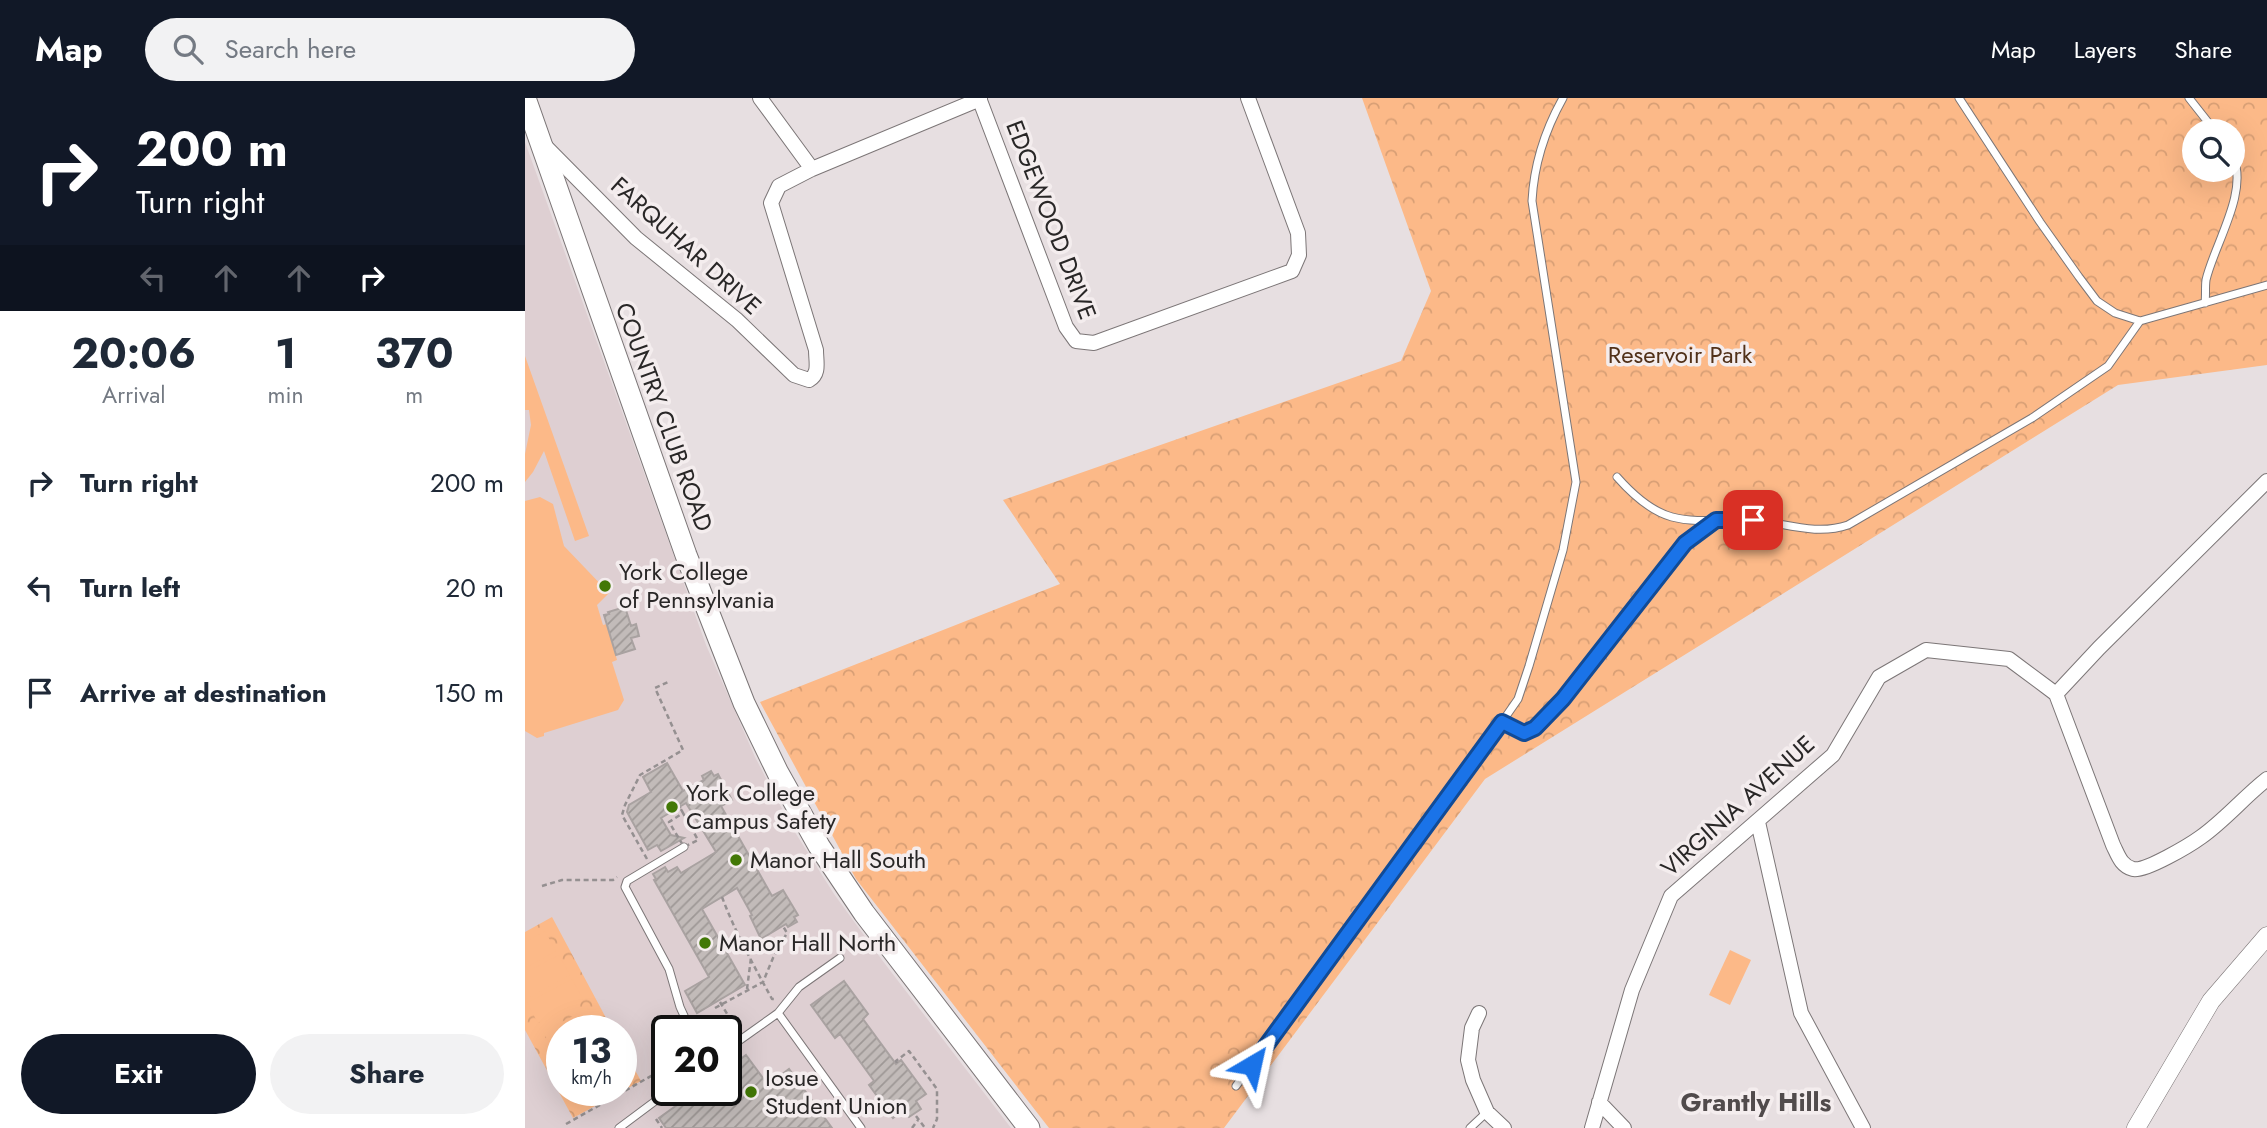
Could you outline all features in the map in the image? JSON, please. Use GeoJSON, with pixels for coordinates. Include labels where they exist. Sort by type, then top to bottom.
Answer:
{"type":"FeatureCollection","features":[{"type":"Feature","properties":{"kind":"main road","name":"COUNTRY CLUB ROAD"},"geometry":{"type":"LineString","coordinates":[[525,98],[685,555],[744,704],[778,773],[819,846],[864,913],[1029,1128]]}},
{"type":"Feature","properties":{"kind":"street"},"geometry":{"type":"LineString","coordinates":[[760,98],[812,169],[980,99]]}},
{"type":"Feature","properties":{"kind":"street","name":"EDGEWOOD DRIVE"},"geometry":{"type":"LineString","coordinates":[[980,99],[1066,327],[1076,341],[1094,343],[1291,271],[1300,255],[1298,233],[1248,98]]}},
{"type":"Feature","properties":{"kind":"street","name":"FARQUHAR DRIVE"},"geometry":{"type":"LineString","coordinates":[[539,139],[636,238],[737,320],[794,374],[809,380],[814,377],[816,371],[816,350],[771,203],[779,186],[812,169]]}},
{"type":"Feature","properties":{"kind":"street"},"geometry":{"type":"LineString","coordinates":[[2267,481],[2056,694],[2119,859],[2125,866],[2136,870],[2148,867],[2201,837],[2267,779]]}},
{"type":"Feature","properties":{"kind":"street","name":"VIRGINIA AVENUE"},"geometry":{"type":"LineString","coordinates":[[1591,1128],[1632,990],[1671,897],[1833,755],[1879,677],[1926,650],[2009,659],[2056,694]]}},
{"type":"Feature","properties":{"kind":"street"},"geometry":{"type":"LineString","coordinates":[[1758,822],[1801,1013],[1863,1128]]}},
{"type":"Feature","properties":{"kind":"street"},"geometry":{"type":"LineString","coordinates":[[2136,1128],[2211,1001],[2267,936]]}},
{"type":"Feature","properties":{"kind":"street"},"geometry":{"type":"LineString","coordinates":[[1479,1013],[1468,1045],[1468,1060],[1487,1112],[1504,1128]]}},
{"type":"Feature","properties":{"kind":"street"},"geometry":{"type":"LineString","coordinates":[[1599,1102],[1623,1128]]}},
{"type":"Feature","properties":{"kind":"lane"},"geometry":{"type":"LineString","coordinates":[[1237,1086],[1518,699],[1529,666],[1563,550],[1576,482],[1532,201],[1533,176],[1539,152],[1563,98]]}},
{"type":"Feature","properties":{"kind":"lane"},"geometry":{"type":"LineString","coordinates":[[1959,98],[2040,222],[2097,301],[2115,313],[2140,321],[2267,285]]}},
{"type":"Feature","properties":{"kind":"lane"},"geometry":{"type":"LineString","coordinates":[[2189,98],[2206,119]]}},
{"type":"Feature","properties":{"kind":"lane"},"geometry":{"type":"LineString","coordinates":[[2205,303],[2206,282],[2234,201],[2237,182]]}},
{"type":"Feature","properties":{"kind":"lane"},"geometry":{"type":"LineString","coordinates":[[1617,477],[1634,495],[1671,517],[1696,521],[1753,520],[1815,530],[1833,530],[1848,525],[2032,418],[2108,366],[2140,321]]}},
{"type":"Feature","properties":{"kind":"lane"},"geometry":{"type":"LineString","coordinates":[[1502,722],[1524,733],[1547,718],[1679,550],[1716,520]]}},
{"type":"Feature","properties":{"kind":"lane"},"geometry":{"type":"LineString","coordinates":[[684,847],[627,881],[625,887],[669,968],[684,1015]]}},
{"type":"Feature","properties":{"kind":"lane"},"geometry":{"type":"LineString","coordinates":[[742,1039],[778,1013],[799,988],[840,958]]}},
{"type":"Feature","properties":{"kind":"lane"},"geometry":{"type":"LineString","coordinates":[[778,1013],[861,1128]]}},
{"type":"Feature","properties":{"kind":"lane"},"geometry":{"type":"LineString","coordinates":[[619,1128],[651,1104]]}},
{"type":"Feature","properties":{"kind":"lane"},"geometry":{"type":"LineString","coordinates":[[1470,1128],[1487,1112]]}},
{"type":"Feature","properties":{"kind":"path"},"geometry":{"type":"LineString","coordinates":[[647,859],[622,815],[640,775],[683,750],[655,688],[669,682]]}},
{"type":"Feature","properties":{"kind":"path"},"geometry":{"type":"LineString","coordinates":[[678,804],[698,839],[684,847],[669,822],[683,813],[678,804]]}},
{"type":"Feature","properties":{"kind":"path"},"geometry":{"type":"LineString","coordinates":[[542,886],[562,880],[613,880],[621,874]]}},
{"type":"Feature","properties":{"kind":"path"},"geometry":{"type":"LineString","coordinates":[[722,897],[763,982],[772,999],[776,999]]}},
{"type":"Feature","properties":{"kind":"path"},"geometry":{"type":"LineString","coordinates":[[715,1008],[763,982],[787,933],[783,926]]}},
{"type":"Feature","properties":{"kind":"path"},"geometry":{"type":"LineString","coordinates":[[747,989],[751,957]]}},
{"type":"Feature","properties":{"kind":"path"},"geometry":{"type":"LineString","coordinates":[[721,1003],[728,1015]]}},
{"type":"Feature","properties":{"kind":"path"},"geometry":{"type":"LineString","coordinates":[[897,1063],[896,1061],[909,1051],[937,1089],[937,1119],[933,1128]]}},
{"type":"Feature","properties":{"kind":"path"},"geometry":{"type":"LineString","coordinates":[[566,1124],[651,1076]]}},
{"type":"Feature","properties":{"kind":"path"},"geometry":{"type":"LineString","coordinates":[[863,1114],[880,1101]]}},
{"type":"Feature","properties":{"kind":"path"},"geometry":{"type":"LineString","coordinates":[[912,1128],[918,1118],[925,1128]]}},
{"type":"Feature","properties":{"kind":"path"},"geometry":{"type":"LineString","coordinates":[[656,1119],[662,1128]]}},
{"type":"Feature","properties":{"kind":"shaded area","name":"York College of Pennsylvania"},"geometry":{"type":"Polygon","coordinates":[[[525,142],[706,645],[755,757],[791,826],[834,894],[1011,1128],[525,1128],[525,142]]]}},
{"type":"Feature","properties":{"kind":"green space","name":"Reservoir Park"},"geometry":{"type":"Polygon","coordinates":[[[1362,98],[2267,98],[2267,365],[2118,385],[1485,779],[1224,1128],[1049,1128],[856,879],[760,702],[1060,584],[1003,500],[1401,361],[1431,291],[1362,98]]]}},
{"type":"Feature","properties":{"kind":"green space"},"geometry":{"type":"Polygon","coordinates":[[[525,356],[589,536],[575,541],[544,451],[525,482],[525,454],[531,425],[529,410],[525,410],[525,356]]]}},
{"type":"Feature","properties":{"kind":"green space"},"geometry":{"type":"Polygon","coordinates":[[[540,497],[553,504],[564,546],[609,593],[597,605],[603,625],[607,624],[617,660],[612,662],[624,700],[618,710],[544,733],[544,736],[537,738],[525,731],[525,501],[540,497]]]}},
{"type":"Feature","properties":{"kind":"green space"},"geometry":{"type":"Polygon","coordinates":[[[552,917],[604,1015],[546,1015],[546,1068],[525,1030],[525,932],[552,917]]]}},
{"type":"Feature","properties":{"kind":"green space"},"geometry":{"type":"Polygon","coordinates":[[[545,931],[556,951],[525,968],[525,942],[545,931]]]}},
{"type":"Feature","properties":{"kind":"green space"},"geometry":{"type":"Polygon","coordinates":[[[1730,950],[1751,960],[1730,1005],[1709,995],[1730,950]]]}},
{"type":"Feature","properties":{"kind":"green space"},"geometry":{"type":"Polygon","coordinates":[[[559,955],[570,975],[525,1000],[525,973],[559,955]]]}},
{"type":"Feature","properties":{"kind":"green space"},"geometry":{"type":"Polygon","coordinates":[[[572,979],[583,999],[553,1015],[546,1015],[546,1019],[538,1023],[527,1003],[572,979]]]}},
{"type":"Feature","properties":{"kind":"green space"},"geometry":{"type":"Polygon","coordinates":[[[588,1008],[592,1015],[575,1015],[588,1008]]]}},
{"type":"Feature","properties":{"kind":"green space"},"geometry":{"type":"Polygon","coordinates":[[[566,1106],[595,1106],[573,1118],[566,1106]]]}},
{"type":"Feature","properties":{"kind":"building"},"geometry":{"type":"Polygon","coordinates":[[[625,607],[631,626],[636,624],[639,636],[631,638],[635,649],[616,655],[604,615],[625,607]]]}},
{"type":"Feature","properties":{"kind":"building"},"geometry":{"type":"Polygon","coordinates":[[[667,763],[683,791],[704,780],[702,776],[711,771],[714,776],[718,774],[732,800],[721,806],[772,896],[783,890],[798,915],[794,917],[797,922],[788,927],[786,924],[761,939],[737,888],[702,909],[745,985],[697,1013],[685,991],[709,977],[653,874],[665,867],[668,872],[677,867],[681,873],[716,852],[686,803],[661,818],[671,835],[684,838],[661,851],[657,845],[648,850],[627,812],[629,805],[651,792],[643,777],[667,763]]]}},
{"type":"Feature","properties":{"kind":"building"},"geometry":{"type":"Polygon","coordinates":[[[844,981],[868,1014],[863,1019],[896,1064],[901,1060],[926,1094],[916,1101],[921,1109],[909,1117],[903,1110],[893,1118],[869,1085],[874,1081],[840,1034],[835,1038],[811,1005],[844,981]]]}},
{"type":"Feature","properties":{"kind":"building","name":"Iosue Student Union"},"geometry":{"type":"Polygon","coordinates":[[[746,1055],[768,1085],[789,1069],[832,1128],[666,1128],[659,1118],[676,1106],[742,1106],[742,1058],[746,1055]]]}},
{"type":"Feature","properties":{"kind":"place","name":"York College of Pennsylvania"},"geometry":{"type":"Point","coordinates":[605,586]}},
{"type":"Feature","properties":{"kind":"place","name":"York College Campus Safety"},"geometry":{"type":"Point","coordinates":[672,807]}},
{"type":"Feature","properties":{"kind":"place","name":"Manor Hall South"},"geometry":{"type":"Point","coordinates":[736,860]}},
{"type":"Feature","properties":{"kind":"place","name":"Manor Hall North"},"geometry":{"type":"Point","coordinates":[705,943]}},
{"type":"Feature","properties":{"kind":"place","name":"Iosue Student Union"},"geometry":{"type":"Point","coordinates":[751,1092]}},
{"type":"Feature","properties":{"kind":"district","name":"Grantly Hills"},"geometry":{"type":"Point","coordinates":[1756,1102]}},
{"type":"Feature","properties":{"kind":"route"},"geometry":{"type":"LineString","coordinates":[[1252,1065],[1502,722],[1524,733],[1535,728],[1563,699],[1685,543],[1716,520],[1753,520]]}}]}
